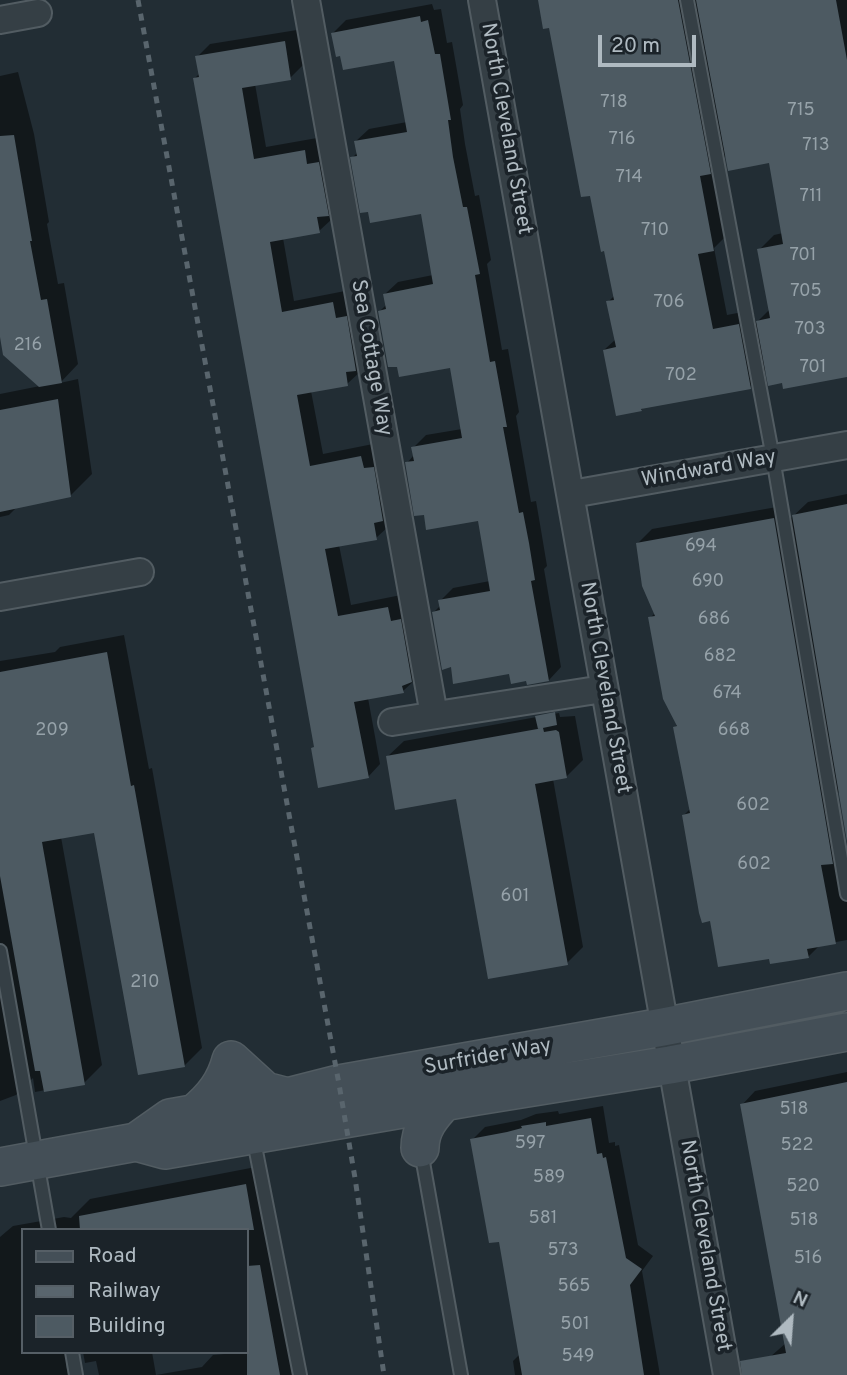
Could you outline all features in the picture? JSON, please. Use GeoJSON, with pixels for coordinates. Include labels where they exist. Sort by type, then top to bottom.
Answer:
{"type":"FeatureCollection","features":[{"type":"Feature","properties":{"kind":"main road","name":"Surfrider Way"},"geometry":{"type":"LineString","coordinates":[[0,1167],[136,1142],[170,1118],[288,1097],[339,1084],[663,1027],[847,991]]}},
{"type":"Feature","properties":{"kind":"main road","name":"Surfrider Way"},"geometry":{"type":"LineString","coordinates":[[136,1142],[165,1150],[670,1065],[847,1031]]}},
{"type":"Feature","properties":{"kind":"main road"},"geometry":{"type":"LineString","coordinates":[[420,1148],[420,1137],[444,1102]]}},
{"type":"Feature","properties":{"kind":"street","name":"Sea Cottage Way"},"geometry":{"type":"LineString","coordinates":[[306,0],[434,715]]}},
{"type":"Feature","properties":{"kind":"street","name":"North Cleveland Street"},"geometry":{"type":"LineString","coordinates":[[482,0],[727,1375]]}},
{"type":"Feature","properties":{"kind":"street"},"geometry":{"type":"LineString","coordinates":[[0,20],[37,13]]}},
{"type":"Feature","properties":{"kind":"street","name":"Windward Way"},"geometry":{"type":"LineString","coordinates":[[572,495],[847,445]]}},
{"type":"Feature","properties":{"kind":"street"},"geometry":{"type":"LineString","coordinates":[[0,597],[141,572]]}},
{"type":"Feature","properties":{"kind":"street"},"geometry":{"type":"LineString","coordinates":[[392,722],[603,689]]}},
{"type":"Feature","properties":{"kind":"lane"},"geometry":{"type":"LineString","coordinates":[[688,0],[773,458],[847,894]]}},
{"type":"Feature","properties":{"kind":"lane"},"geometry":{"type":"LineString","coordinates":[[0,951],[49,1228]]}},
{"type":"Feature","properties":{"kind":"lane"},"geometry":{"type":"LineString","coordinates":[[253,1136],[300,1375]]}},
{"type":"Feature","properties":{"kind":"lane"},"geometry":{"type":"LineString","coordinates":[[420,1148],[461,1375]]}},
{"type":"Feature","properties":{"kind":"lane"},"geometry":{"type":"LineString","coordinates":[[72,1354],[76,1375]]}},
{"type":"Feature","properties":{"kind":"building"},"geometry":{"type":"Polygon","coordinates":[[[538,0],[678,0],[711,174],[700,176],[714,251],[698,254],[713,329],[739,324],[751,389],[616,416],[603,350],[616,347],[606,301],[614,300],[590,196],[581,197],[549,28],[543,29],[538,0]]]}},
{"type":"Feature","properties":{"kind":"building"},"geometry":{"type":"Polygon","coordinates":[[[696,0],[836,0],[847,60],[847,377],[783,389],[782,383],[768,386],[756,321],[770,318],[757,249],[783,244],[769,163],[728,171],[696,0]]]}},
{"type":"Feature","properties":{"kind":"building"},"geometry":{"type":"Polygon","coordinates":[[[420,16],[421,22],[428,20],[435,54],[440,54],[451,120],[448,120],[453,157],[463,207],[467,207],[480,274],[475,275],[490,362],[495,361],[507,427],[503,427],[519,513],[523,512],[535,580],[531,581],[549,681],[527,685],[526,681],[511,684],[509,674],[453,684],[451,667],[442,670],[432,612],[440,610],[438,600],[490,591],[478,521],[426,530],[424,515],[414,516],[405,462],[414,461],[411,447],[462,438],[450,368],[399,377],[397,367],[388,367],[378,311],[386,309],[383,294],[433,284],[421,214],[370,223],[368,212],[360,213],[350,157],[357,156],[354,141],[407,132],[394,61],[343,70],[340,56],[336,57],[331,33],[420,16]]]}},
{"type":"Feature","properties":{"kind":"building"},"geometry":{"type":"Polygon","coordinates":[[[285,41],[291,80],[242,88],[254,159],[305,150],[307,164],[319,162],[329,216],[317,217],[320,233],[270,242],[282,312],[333,302],[336,318],[347,316],[356,371],[346,372],[348,386],[297,395],[310,466],[361,456],[364,468],[374,467],[383,521],[374,523],[377,540],[325,549],[338,616],[388,607],[391,621],[401,619],[412,682],[402,686],[404,693],[354,702],[369,778],[318,788],[311,748],[314,747],[193,78],[199,77],[195,56],[285,41]]]}},
{"type":"Feature","properties":{"kind":"building"},"geometry":{"type":"Polygon","coordinates":[[[14,135],[41,300],[47,299],[62,383],[39,387],[3,355],[0,337],[0,136],[14,135]]]}},
{"type":"Feature","properties":{"kind":"building"},"geometry":{"type":"Polygon","coordinates":[[[58,399],[71,497],[0,512],[0,410],[58,399]]]}},
{"type":"Feature","properties":{"kind":"building"},"geometry":{"type":"Polygon","coordinates":[[[847,504],[847,842],[792,515],[847,504]]]}},
{"type":"Feature","properties":{"kind":"building"},"geometry":{"type":"Polygon","coordinates":[[[774,518],[833,864],[821,865],[836,944],[807,949],[809,958],[770,964],[769,959],[718,967],[710,921],[702,923],[699,913],[682,815],[690,813],[673,727],[677,726],[663,699],[648,617],[655,616],[642,586],[636,543],[774,518]]]}},
{"type":"Feature","properties":{"kind":"building"},"geometry":{"type":"Polygon","coordinates":[[[107,652],[185,1067],[138,1075],[94,833],[42,842],[85,1085],[44,1092],[40,1071],[35,1071],[0,876],[0,672],[107,652]]]}},
{"type":"Feature","properties":{"kind":"building"},"geometry":{"type":"Polygon","coordinates":[[[555,712],[557,725],[538,729],[535,716],[555,712]]]}},
{"type":"Feature","properties":{"kind":"building"},"geometry":{"type":"Polygon","coordinates":[[[543,728],[544,732],[559,732],[567,778],[535,784],[568,965],[488,979],[456,799],[395,810],[386,756],[543,728]]]}},
{"type":"Feature","properties":{"kind":"building"},"geometry":{"type":"Polygon","coordinates":[[[847,1082],[847,1375],[742,1375],[740,1361],[786,1353],[740,1104],[847,1082]]]}},
{"type":"Feature","properties":{"kind":"building"},"geometry":{"type":"Polygon","coordinates":[[[591,1118],[597,1154],[602,1153],[603,1158],[606,1157],[626,1258],[642,1269],[630,1285],[644,1375],[522,1375],[499,1242],[489,1243],[470,1139],[507,1132],[522,1128],[521,1126],[546,1122],[546,1126],[591,1118]]]}},
{"type":"Feature","properties":{"kind":"building"},"geometry":{"type":"Polygon","coordinates":[[[246,1184],[254,1230],[80,1228],[79,1216],[246,1184]]]}},
{"type":"Feature","properties":{"kind":"building"},"geometry":{"type":"Polygon","coordinates":[[[260,1265],[280,1375],[247,1375],[248,1266],[260,1265]]]}},
{"type":"Feature","properties":{"kind":"railway"},"geometry":{"type":"LineString","coordinates":[[138,0],[339,1084],[384,1375]]}}]}
